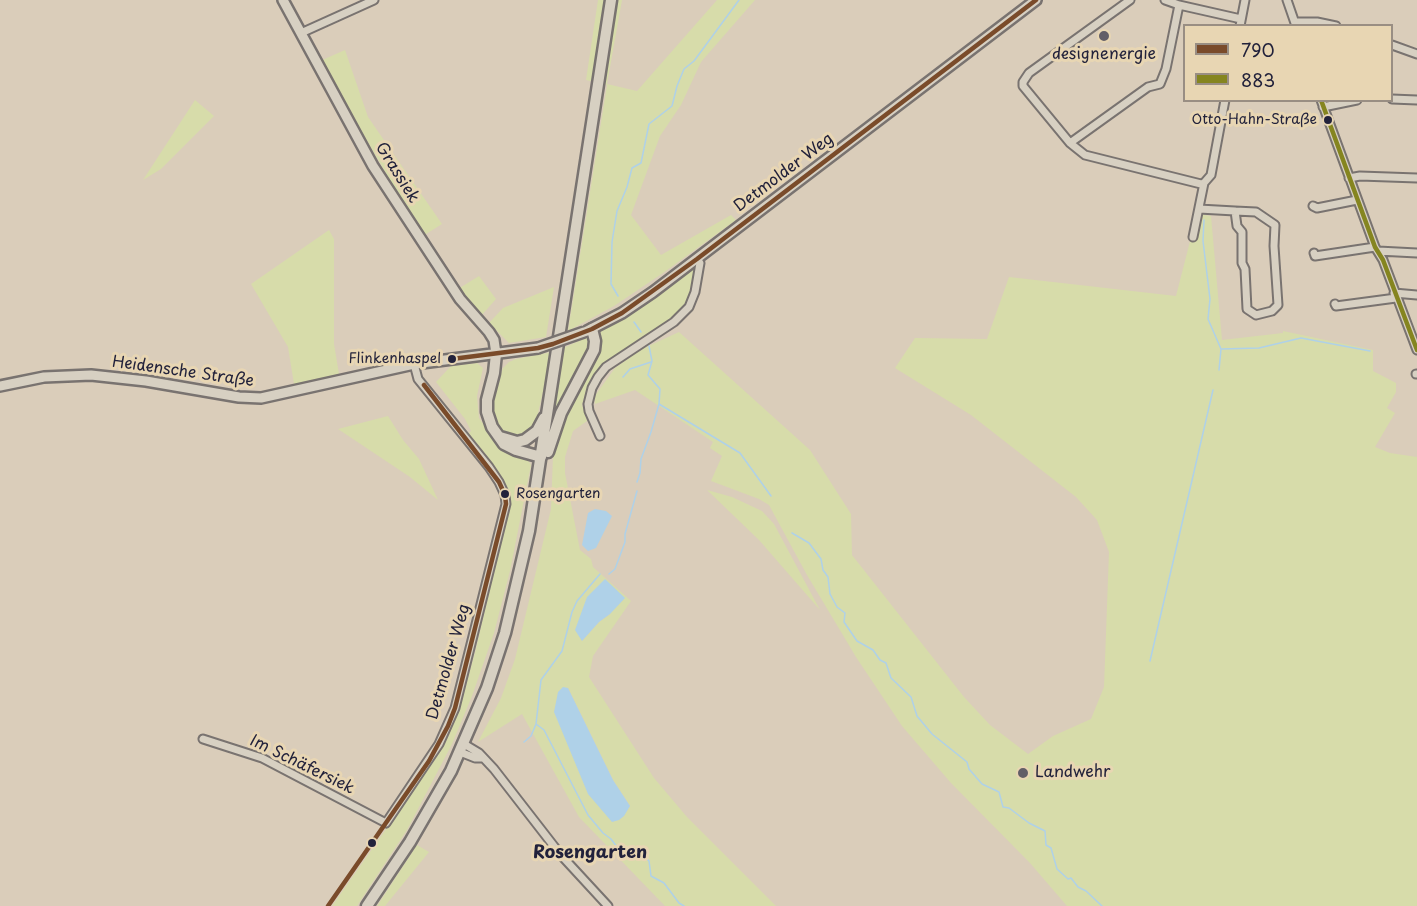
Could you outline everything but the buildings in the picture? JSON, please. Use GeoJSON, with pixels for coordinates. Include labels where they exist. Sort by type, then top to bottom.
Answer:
{"type":"FeatureCollection","features":[{"type":"Feature","properties":{"kind":"main road"},"geometry":{"type":"LineString","coordinates":[[367,906],[410,842],[462,748],[487,688],[505,633],[529,531],[611,0]]}},
{"type":"Feature","properties":{"kind":"main road"},"geometry":{"type":"LineString","coordinates":[[536,489],[561,413],[594,350],[595,341],[588,331]]}},
{"type":"Feature","properties":{"kind":"main road"},"geometry":{"type":"LineString","coordinates":[[496,354],[496,363],[488,393],[489,418],[504,444],[541,457]]}},
{"type":"Feature","properties":{"kind":"main road"},"geometry":{"type":"LineString","coordinates":[[497,435],[517,442],[525,440],[537,431],[548,409]]}},
{"type":"Feature","properties":{"kind":"street","name":"Grassiek"},"geometry":{"type":"LineString","coordinates":[[284,0],[373,166],[460,299],[489,332],[494,340],[496,354]]}},
{"type":"Feature","properties":{"kind":"street"},"geometry":{"type":"LineString","coordinates":[[301,33],[374,0]]}},
{"type":"Feature","properties":{"kind":"street","name":"Detmolder Weg"},"geometry":{"type":"LineString","coordinates":[[538,348],[588,331],[638,303],[1036,0]]}},
{"type":"Feature","properties":{"kind":"street"},"geometry":{"type":"LineString","coordinates":[[1131,0],[1029,74],[1023,81],[1025,89],[1070,142],[1085,155],[1204,183]]}},
{"type":"Feature","properties":{"kind":"street"},"geometry":{"type":"LineString","coordinates":[[1165,0],[1240,22],[1245,0]]}},
{"type":"Feature","properties":{"kind":"street"},"geometry":{"type":"LineString","coordinates":[[1287,0],[1296,24],[1317,22],[1326,24]]}},
{"type":"Feature","properties":{"kind":"street"},"geometry":{"type":"LineString","coordinates":[[1070,142],[1148,87],[1160,84],[1166,69],[1179,5]]}},
{"type":"Feature","properties":{"kind":"street"},"geometry":{"type":"LineString","coordinates":[[1393,45],[1417,54]]}},
{"type":"Feature","properties":{"kind":"street"},"geometry":{"type":"LineString","coordinates":[[1393,99],[1417,100]]}},
{"type":"Feature","properties":{"kind":"street"},"geometry":{"type":"LineString","coordinates":[[1193,237],[1204,183],[1210,175],[1225,102]]}},
{"type":"Feature","properties":{"kind":"street"},"geometry":{"type":"LineString","coordinates":[[1340,102],[1322,104],[1395,296],[1413,330],[1417,350]]}},
{"type":"Feature","properties":{"kind":"street"},"geometry":{"type":"LineString","coordinates":[[1349,178],[1360,176],[1417,178]]}},
{"type":"Feature","properties":{"kind":"street"},"geometry":{"type":"LineString","coordinates":[[1313,206],[1317,208],[1357,200]]}},
{"type":"Feature","properties":{"kind":"street"},"geometry":{"type":"LineString","coordinates":[[1199,209],[1256,212],[1276,227],[1274,246],[1278,306],[1272,311],[1256,315],[1247,309],[1245,269],[1242,263],[1242,232],[1237,226],[1235,211]]}},
{"type":"Feature","properties":{"kind":"street"},"geometry":{"type":"LineString","coordinates":[[1314,253],[1315,256],[1377,249],[1417,253]]}},
{"type":"Feature","properties":{"kind":"street"},"geometry":{"type":"LineString","coordinates":[[600,436],[588,404],[592,388],[598,377],[606,367],[674,322],[689,307],[695,292],[700,263],[697,259]]}},
{"type":"Feature","properties":{"kind":"street"},"geometry":{"type":"LineString","coordinates":[[1335,304],[1336,306],[1395,296],[1417,295]]}},
{"type":"Feature","properties":{"kind":"street","name":"Heidensche Straße"},"geometry":{"type":"LineString","coordinates":[[0,386],[44,377],[91,375],[146,381],[239,397],[261,398],[414,364],[538,348]]}},
{"type":"Feature","properties":{"kind":"street","name":"Detmolder Weg"},"geometry":{"type":"LineString","coordinates":[[386,823],[439,744],[455,708],[506,504],[503,488],[489,467],[418,380],[414,364]]}},
{"type":"Feature","properties":{"kind":"street","name":"Im Schäfersiek"},"geometry":{"type":"LineString","coordinates":[[203,739],[262,758],[386,823]]}},
{"type":"Feature","properties":{"kind":"street"},"geometry":{"type":"LineString","coordinates":[[462,748],[475,758],[482,758],[494,769],[560,854],[608,906]]}},
{"type":"Feature","properties":{"kind":"green space"},"geometry":{"type":"Polygon","coordinates":[[[598,0],[622,0],[607,84],[637,91],[717,0],[755,0],[701,62],[681,105],[660,136],[631,215],[661,255],[731,215],[736,220],[614,306],[568,331],[607,85],[586,80],[598,0]]]}},
{"type":"Feature","properties":{"kind":"green space"},"geometry":{"type":"Polygon","coordinates":[[[345,50],[368,117],[442,224],[423,236],[320,61],[345,50]]]}},
{"type":"Feature","properties":{"kind":"green space"},"geometry":{"type":"Polygon","coordinates":[[[195,100],[214,116],[161,169],[143,180],[195,100]]]}},
{"type":"Feature","properties":{"kind":"green space"},"geometry":{"type":"Polygon","coordinates":[[[1197,214],[1211,216],[1222,340],[1283,333],[1283,331],[1373,350],[1373,371],[1396,383],[1396,392],[1387,408],[1395,413],[1375,447],[1390,453],[1417,457],[1417,906],[1067,906],[1030,863],[951,783],[902,726],[856,657],[769,505],[711,481],[722,456],[710,448],[713,442],[635,390],[595,404],[594,397],[615,368],[642,349],[679,332],[810,450],[851,514],[852,555],[964,697],[990,725],[1028,754],[1053,736],[1091,719],[1104,687],[1109,552],[1097,520],[1076,497],[971,415],[895,368],[915,338],[987,339],[1009,277],[1176,296],[1197,214]]]}},
{"type":"Feature","properties":{"kind":"green space"},"geometry":{"type":"Polygon","coordinates":[[[329,230],[334,239],[334,344],[339,374],[294,384],[288,347],[251,284],[329,230]]]}},
{"type":"Feature","properties":{"kind":"green space"},"geometry":{"type":"Polygon","coordinates":[[[691,269],[695,270],[692,290],[685,304],[672,319],[601,366],[587,387],[582,405],[587,421],[573,431],[565,457],[565,473],[580,550],[591,559],[593,567],[631,601],[593,656],[589,677],[654,778],[687,817],[776,906],[665,906],[579,817],[522,714],[478,742],[501,698],[515,659],[551,509],[553,456],[563,415],[602,329],[632,312],[691,269]],[[605,580],[582,641],[599,622],[610,614],[605,580]],[[568,688],[554,712],[613,822],[630,806],[613,780],[568,688]]]}},
{"type":"Feature","properties":{"kind":"green space"},"geometry":{"type":"Polygon","coordinates":[[[479,276],[496,299],[481,316],[458,289],[479,276]]]}},
{"type":"Feature","properties":{"kind":"green space"},"geometry":{"type":"Polygon","coordinates":[[[554,287],[546,337],[509,343],[489,323],[503,308],[554,287]]]}},
{"type":"Feature","properties":{"kind":"green space"},"geometry":{"type":"Polygon","coordinates":[[[586,338],[589,340],[590,349],[550,426],[563,348],[586,338]]]}},
{"type":"Feature","properties":{"kind":"green space"},"geometry":{"type":"Polygon","coordinates":[[[552,352],[536,422],[526,433],[517,436],[501,430],[495,422],[492,410],[493,393],[503,368],[516,359],[552,352]]]}},
{"type":"Feature","properties":{"kind":"green space"},"geometry":{"type":"Polygon","coordinates":[[[477,363],[483,368],[477,396],[479,418],[500,448],[527,459],[531,465],[510,571],[494,633],[452,744],[407,830],[357,906],[332,906],[436,758],[461,703],[476,649],[510,499],[493,465],[468,434],[471,431],[465,419],[436,382],[451,366],[477,363]]]}},
{"type":"Feature","properties":{"kind":"green space"},"geometry":{"type":"Polygon","coordinates":[[[388,416],[403,440],[419,459],[438,500],[410,477],[338,429],[388,416]]]}},
{"type":"Feature","properties":{"kind":"green space"},"geometry":{"type":"Polygon","coordinates":[[[707,490],[732,497],[762,511],[774,524],[820,610],[759,540],[707,490]]]}},
{"type":"Feature","properties":{"kind":"green space"},"geometry":{"type":"Polygon","coordinates":[[[417,845],[429,852],[385,906],[377,906],[417,845]]]}},
{"type":"Feature","properties":{"kind":"water"},"geometry":{"type":"Polygon","coordinates":[[[595,509],[606,511],[612,516],[596,548],[588,551],[582,545],[588,513],[595,509]]]}},
{"type":"Feature","properties":{"kind":"water"},"geometry":{"type":"Polygon","coordinates":[[[605,579],[625,598],[582,641],[575,630],[587,597],[605,579]]]}},
{"type":"Feature","properties":{"kind":"water"},"geometry":{"type":"Polygon","coordinates":[[[563,687],[568,688],[613,780],[630,806],[619,820],[612,822],[588,794],[554,712],[558,692],[563,687]]]}},
{"type":"Feature","properties":{"kind":"waterway"},"geometry":{"type":"LineString","coordinates":[[618,296],[611,284],[612,242],[617,211],[632,168],[641,163],[649,124],[672,106],[684,69],[694,61],[739,0]]}},
{"type":"Feature","properties":{"kind":"waterway"},"geometry":{"type":"LineString","coordinates":[[1204,220],[1203,241],[1210,299],[1208,319],[1221,349],[1219,370]]}},
{"type":"Feature","properties":{"kind":"waterway"},"geometry":{"type":"LineString","coordinates":[[634,322],[641,332]]}},
{"type":"Feature","properties":{"kind":"waterway"},"geometry":{"type":"LineString","coordinates":[[1221,349],[1259,348],[1301,338],[1370,351]]}},
{"type":"Feature","properties":{"kind":"waterway"},"geometry":{"type":"LineString","coordinates":[[637,482],[641,459],[659,404],[660,389],[648,375],[652,361],[649,346]]}},
{"type":"Feature","properties":{"kind":"waterway"},"geometry":{"type":"LineString","coordinates":[[623,377],[630,369],[651,362]]}},
{"type":"Feature","properties":{"kind":"waterway"},"geometry":{"type":"LineString","coordinates":[[1150,661],[1213,390]]}},
{"type":"Feature","properties":{"kind":"waterway"},"geometry":{"type":"LineString","coordinates":[[659,404],[740,453],[771,496]]}},
{"type":"Feature","properties":{"kind":"waterway"},"geometry":{"type":"LineString","coordinates":[[609,574],[615,569],[625,542],[625,534],[637,491]]}},
{"type":"Feature","properties":{"kind":"waterway"},"geometry":{"type":"LineString","coordinates":[[792,533],[809,543],[821,559],[823,570],[828,577],[830,594],[837,607],[845,613],[844,622],[857,641],[873,650],[880,660],[886,663],[891,678],[911,697],[917,716],[932,734],[967,762],[969,769],[982,784],[999,792],[1003,807],[1009,808],[1029,823],[1045,831],[1046,845],[1051,848],[1057,869],[1068,879],[1071,878],[1078,887],[1086,891],[1102,906]]}},
{"type":"Feature","properties":{"kind":"waterway"},"geometry":{"type":"LineString","coordinates":[[600,574],[577,601],[562,651],[541,680],[536,724],[544,730],[588,815],[617,847],[634,859],[643,855],[649,861],[651,876],[664,883],[679,903],[684,906]]}},
{"type":"Feature","properties":{"kind":"waterway"},"geometry":{"type":"LineString","coordinates":[[524,742],[531,736],[536,724]]}},
{"type":"Feature","properties":{"kind":"transit line","name":"790"},"geometry":{"type":"LineString","coordinates":[[452,359],[553,344],[592,329],[622,313],[697,259],[1036,0]]}},
{"type":"Feature","properties":{"kind":"transit line","name":"883"},"geometry":{"type":"LineString","coordinates":[[1322,102],[1375,247],[1383,260],[1417,350]]}},
{"type":"Feature","properties":{"kind":"transit line","name":"790"},"geometry":{"type":"LineString","coordinates":[[328,906],[429,761],[448,726],[455,708],[506,504],[499,482],[424,385]]}},
{"type":"Feature","properties":{"kind":"place","name":"designenergie"},"geometry":{"type":"Point","coordinates":[1104,36]}},
{"type":"Feature","properties":{"kind":"place","name":"Otto-Hahn-Straße"},"geometry":{"type":"Point","coordinates":[1328,120]}},
{"type":"Feature","properties":{"kind":"place","name":"Flinkenhaspel"},"geometry":{"type":"Point","coordinates":[452,359]}},
{"type":"Feature","properties":{"kind":"place","name":"Rosengarten"},"geometry":{"type":"Point","coordinates":[505,494]}},
{"type":"Feature","properties":{"kind":"place","name":"Landwehr"},"geometry":{"type":"Point","coordinates":[1023,773]}},
{"type":"Feature","properties":{"kind":"district","name":"Rosengarten"},"geometry":{"type":"Point","coordinates":[590,853]}}]}
